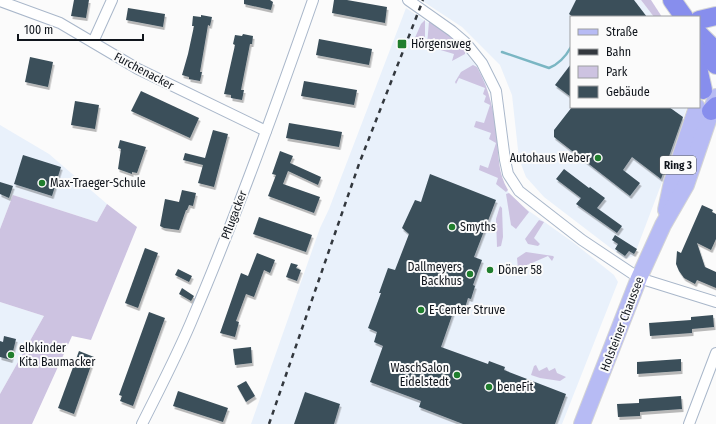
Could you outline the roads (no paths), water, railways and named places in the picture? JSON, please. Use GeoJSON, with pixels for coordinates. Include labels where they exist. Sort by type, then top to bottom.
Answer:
{"type":"FeatureCollection","features":[{"type":"Feature","properties":{"kind":"highway"},"geometry":{"type":"LineString","coordinates":[[658,0],[669,16]]}},
{"type":"Feature","properties":{"kind":"highway"},"geometry":{"type":"LineString","coordinates":[[672,0],[683,16]]}},
{"type":"Feature","properties":{"kind":"highway"},"geometry":{"type":"LineString","coordinates":[[700,20],[716,16]]}},
{"type":"Feature","properties":{"kind":"highway"},"geometry":{"type":"LineString","coordinates":[[700,36],[712,60],[707,102]]}},
{"type":"Feature","properties":{"kind":"highway"},"geometry":{"type":"LineString","coordinates":[[700,52],[712,60]]}},
{"type":"Feature","properties":{"kind":"main road","name":"Holsteiner Chaussee"},"geometry":{"type":"LineString","coordinates":[[582,424],[639,278],[664,225],[686,185],[707,102]]}},
{"type":"Feature","properties":{"kind":"street"},"geometry":{"type":"LineString","coordinates":[[94,42],[112,0]]}},
{"type":"Feature","properties":{"kind":"street","name":"Pflugacker"},"geometry":{"type":"LineString","coordinates":[[142,424],[194,316],[266,131],[313,0]]}},
{"type":"Feature","properties":{"kind":"street"},"geometry":{"type":"LineString","coordinates":[[408,0],[452,30],[466,43],[482,63],[496,91],[504,160],[508,174],[519,191],[576,235],[639,278],[716,302]]}},
{"type":"Feature","properties":{"kind":"street","name":"Furchenacker"},"geometry":{"type":"LineString","coordinates":[[0,1],[43,16],[94,42],[150,75],[266,131]]}},
{"type":"Feature","properties":{"kind":"street"},"geometry":{"type":"LineString","coordinates":[[689,424],[716,353]]}},
{"type":"Feature","properties":{"kind":"waterway"},"geometry":{"type":"LineString","coordinates":[[502,52],[549,68],[562,59],[570,49]]}},
{"type":"Feature","properties":{"kind":"railway"},"geometry":{"type":"LineString","coordinates":[[269,424],[359,164],[423,0]]}},
{"type":"Feature","properties":{"kind":"place","name":"Hörgensweg"},"geometry":{"type":"Point","coordinates":[402,44]}},
{"type":"Feature","properties":{"kind":"place","name":"Autohaus Weber"},"geometry":{"type":"Point","coordinates":[598,158]}},
{"type":"Feature","properties":{"kind":"place","name":"Max-Traeger-Schule"},"geometry":{"type":"Point","coordinates":[42,183]}},
{"type":"Feature","properties":{"kind":"place","name":"Smyths"},"geometry":{"type":"Point","coordinates":[452,227]}},
{"type":"Feature","properties":{"kind":"place","name":"Döner 58"},"geometry":{"type":"Point","coordinates":[490,270]}},
{"type":"Feature","properties":{"kind":"place","name":"Dallmeyers Backhus"},"geometry":{"type":"Point","coordinates":[470,274]}},
{"type":"Feature","properties":{"kind":"place","name":"E-Center Struve"},"geometry":{"type":"Point","coordinates":[421,310]}},
{"type":"Feature","properties":{"kind":"place","name":"elbkinder Kita Baumacker"},"geometry":{"type":"Point","coordinates":[11,355]}},
{"type":"Feature","properties":{"kind":"place","name":"WaschSalon Eidelstedt"},"geometry":{"type":"Point","coordinates":[457,375]}},
{"type":"Feature","properties":{"kind":"place","name":"beneFit"},"geometry":{"type":"Point","coordinates":[489,387]}}]}
